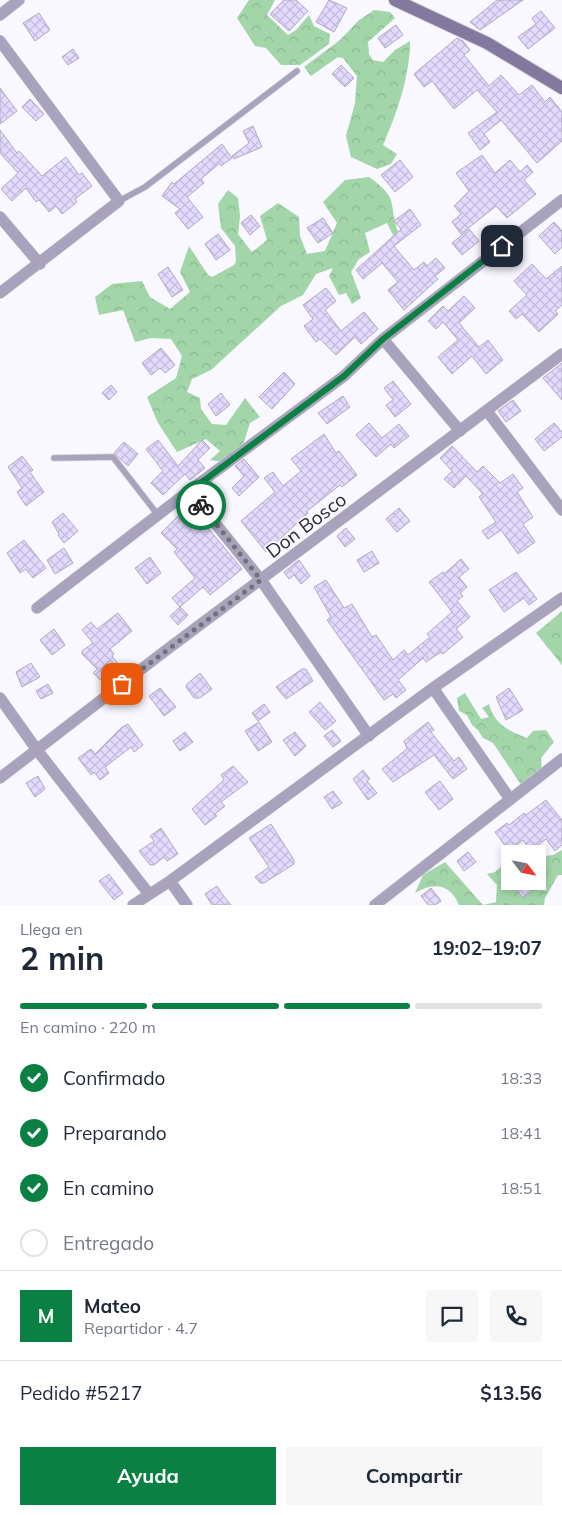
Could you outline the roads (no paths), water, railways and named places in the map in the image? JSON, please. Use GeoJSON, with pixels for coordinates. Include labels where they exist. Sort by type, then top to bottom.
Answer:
{"type":"FeatureCollection","features":[{"type":"Feature","properties":{"kind":"main road"},"geometry":{"type":"LineString","coordinates":[[401,1],[487,43],[562,88]]}},
{"type":"Feature","properties":{"kind":"street"},"geometry":{"type":"LineString","coordinates":[[0,15],[19,0]]}},
{"type":"Feature","properties":{"kind":"street"},"geometry":{"type":"LineString","coordinates":[[0,41],[119,201],[40,264],[0,293]]}},
{"type":"Feature","properties":{"kind":"street"},"geometry":{"type":"LineString","coordinates":[[37,608],[344,376],[383,339],[562,200]]}},
{"type":"Feature","properties":{"kind":"street"},"geometry":{"type":"LineString","coordinates":[[0,217],[40,264]]}},
{"type":"Feature","properties":{"kind":"street"},"geometry":{"type":"LineString","coordinates":[[383,339],[460,431]]}},
{"type":"Feature","properties":{"kind":"street","name":"Don Bosco"},"geometry":{"type":"LineString","coordinates":[[0,778],[562,354]]}},
{"type":"Feature","properties":{"kind":"street"},"geometry":{"type":"LineString","coordinates":[[487,411],[562,510]]}},
{"type":"Feature","properties":{"kind":"street"},"geometry":{"type":"LineString","coordinates":[[190,491],[261,580],[369,736]]}},
{"type":"Feature","properties":{"kind":"street"},"geometry":{"type":"LineString","coordinates":[[133,905],[170,881],[433,688],[562,598]]}},
{"type":"Feature","properties":{"kind":"street"},"geometry":{"type":"LineString","coordinates":[[433,688],[510,799]]}},
{"type":"Feature","properties":{"kind":"street"},"geometry":{"type":"LineString","coordinates":[[0,698],[36,750],[149,894]]}},
{"type":"Feature","properties":{"kind":"street"},"geometry":{"type":"LineString","coordinates":[[374,905],[562,759]]}},
{"type":"Feature","properties":{"kind":"street"},"geometry":{"type":"LineString","coordinates":[[170,881],[187,905]]}},
{"type":"Feature","properties":{"kind":"lane"},"geometry":{"type":"LineString","coordinates":[[119,201],[145,187],[297,71]]}},
{"type":"Feature","properties":{"kind":"lane"},"geometry":{"type":"LineString","coordinates":[[54,458],[113,457],[158,515]]}}]}
